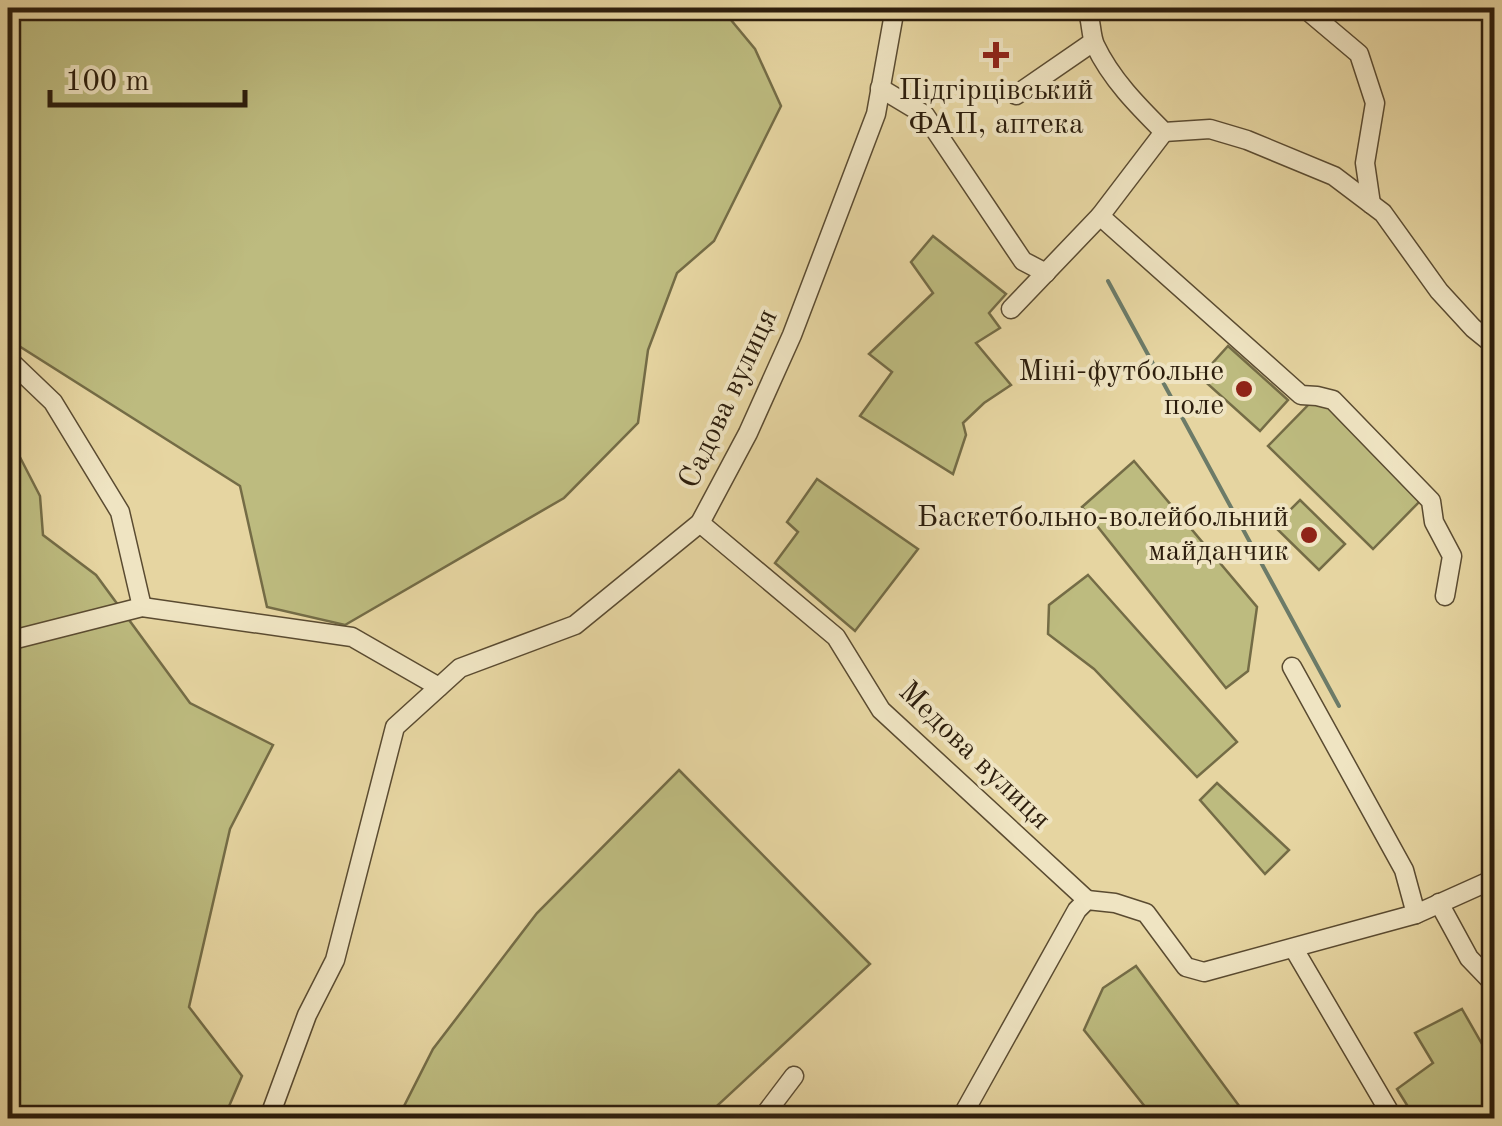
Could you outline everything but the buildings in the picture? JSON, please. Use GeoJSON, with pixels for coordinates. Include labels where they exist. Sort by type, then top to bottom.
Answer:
{"type":"FeatureCollection","features":[{"type":"Feature","properties":{"kind":"street","name":"Садова вулиця"},"geometry":{"type":"LineString","coordinates":[[269,1118],[307,1015],[335,960],[395,726],[460,668],[575,625],[700,523],[748,433],[792,336],[876,114],[895,8]]}},
{"type":"Feature","properties":{"kind":"street"},"geometry":{"type":"LineString","coordinates":[[1086,8],[1094,42],[1125,92],[1164,132]]}},
{"type":"Feature","properties":{"kind":"street"},"geometry":{"type":"LineString","coordinates":[[1298,8],[1308,10],[1359,54],[1374,103],[1365,164],[1371,204]]}},
{"type":"Feature","properties":{"kind":"street"},"geometry":{"type":"LineString","coordinates":[[1016,96],[1094,42]]}},
{"type":"Feature","properties":{"kind":"street"},"geometry":{"type":"LineString","coordinates":[[880,88],[925,115],[1024,262],[1046,273]]}},
{"type":"Feature","properties":{"kind":"street"},"geometry":{"type":"LineString","coordinates":[[1012,309],[1100,216],[1164,132],[1210,129],[1248,140],[1334,176],[1383,213],[1440,291],[1494,345]]}},
{"type":"Feature","properties":{"kind":"street"},"geometry":{"type":"LineString","coordinates":[[1100,216],[1301,394],[1334,400],[1431,502],[1434,522],[1452,556],[1446,596]]}},
{"type":"Feature","properties":{"kind":"street"},"geometry":{"type":"LineString","coordinates":[[8,359],[53,402],[120,512],[142,608]]}},
{"type":"Feature","properties":{"kind":"street","name":"Медова вулиця"},"geometry":{"type":"LineString","coordinates":[[700,523],[836,637],[881,710],[1087,900]]}},
{"type":"Feature","properties":{"kind":"street"},"geometry":{"type":"LineString","coordinates":[[8,642],[142,608],[352,637],[439,687]]}},
{"type":"Feature","properties":{"kind":"street"},"geometry":{"type":"LineString","coordinates":[[1292,667],[1404,870],[1416,914]]}},
{"type":"Feature","properties":{"kind":"street"},"geometry":{"type":"LineString","coordinates":[[960,1118],[1077,910],[1087,900],[1146,912],[1186,967],[1204,972],[1416,914],[1494,879]]}},
{"type":"Feature","properties":{"kind":"street"},"geometry":{"type":"LineString","coordinates":[[1439,904],[1469,958],[1494,984]]}},
{"type":"Feature","properties":{"kind":"street"},"geometry":{"type":"LineString","coordinates":[[1294,948],[1393,1118]]}},
{"type":"Feature","properties":{"kind":"street"},"geometry":{"type":"LineString","coordinates":[[767,1118],[766,1113],[794,1076]]}},
{"type":"Feature","properties":{"kind":"shaded area"},"geometry":{"type":"Polygon","coordinates":[[[8,8],[721,8],[755,49],[781,106],[714,241],[677,273],[648,350],[638,423],[564,498],[345,625],[267,607],[240,486],[8,339],[8,8]]]}},
{"type":"Feature","properties":{"kind":"shaded area"},"geometry":{"type":"Polygon","coordinates":[[[933,236],[1006,294],[989,313],[1000,328],[976,343],[1011,385],[963,423],[966,435],[953,474],[860,416],[892,372],[869,354],[933,293],[911,262],[933,236]]]}},
{"type":"Feature","properties":{"kind":"shaded area","name":"Міні-футбольне поле"},"geometry":{"type":"Polygon","coordinates":[[[1228,346],[1288,400],[1260,431],[1200,377],[1228,346]]]}},
{"type":"Feature","properties":{"kind":"shaded area"},"geometry":{"type":"Polygon","coordinates":[[[1317,396],[1422,499],[1373,549],[1268,446],[1317,396]]]}},
{"type":"Feature","properties":{"kind":"shaded area"},"geometry":{"type":"Polygon","coordinates":[[[8,434],[40,496],[43,535],[96,575],[190,703],[273,745],[230,829],[189,1007],[242,1076],[224,1118],[8,1118],[8,434]]]}},
{"type":"Feature","properties":{"kind":"shaded area"},"geometry":{"type":"Polygon","coordinates":[[[1134,461],[1257,607],[1248,671],[1226,688],[1082,507],[1134,461]]]}},
{"type":"Feature","properties":{"kind":"shaded area"},"geometry":{"type":"Polygon","coordinates":[[[817,479],[918,549],[855,631],[775,563],[798,532],[787,522],[817,479]]]}},
{"type":"Feature","properties":{"kind":"shaded area","name":"Баскетбольно-волейбольний майданчик"},"geometry":{"type":"Polygon","coordinates":[[[1300,500],[1345,544],[1319,570],[1274,526],[1300,500]]]}},
{"type":"Feature","properties":{"kind":"shaded area"},"geometry":{"type":"Polygon","coordinates":[[[1088,575],[1237,742],[1197,777],[1094,669],[1048,634],[1049,605],[1088,575]]]}},
{"type":"Feature","properties":{"kind":"shaded area"},"geometry":{"type":"Polygon","coordinates":[[[679,770],[870,964],[704,1118],[398,1118],[433,1049],[537,913],[679,770]]]}},
{"type":"Feature","properties":{"kind":"shaded area"},"geometry":{"type":"Polygon","coordinates":[[[1217,783],[1289,850],[1265,874],[1200,800],[1217,783]]]}},
{"type":"Feature","properties":{"kind":"shaded area"},"geometry":{"type":"Polygon","coordinates":[[[1136,966],[1248,1118],[1154,1118],[1084,1030],[1103,988],[1136,966]]]}},
{"type":"Feature","properties":{"kind":"shaded area"},"geometry":{"type":"Polygon","coordinates":[[[1462,1009],[1494,1065],[1494,1118],[1415,1118],[1397,1089],[1433,1063],[1415,1033],[1462,1009]]]}},
{"type":"Feature","properties":{"kind":"waterway"},"geometry":{"type":"LineString","coordinates":[[1108,281],[1339,706]]}},
{"type":"Feature","properties":{"kind":"waterway"},"geometry":{"type":"LineString","coordinates":[[1301,1118],[1309,1111]]}},
{"type":"Feature","properties":{"kind":"place","name":"Підгірцівський ФАП, аптека"},"geometry":{"type":"Point","coordinates":[996,55]}},
{"type":"Feature","properties":{"kind":"place","name":"Міні-футбольне поле"},"geometry":{"type":"Point","coordinates":[1244,389]}},
{"type":"Feature","properties":{"kind":"place","name":"Баскетбольно-волейбольний майданчик"},"geometry":{"type":"Point","coordinates":[1309,535]}}]}
